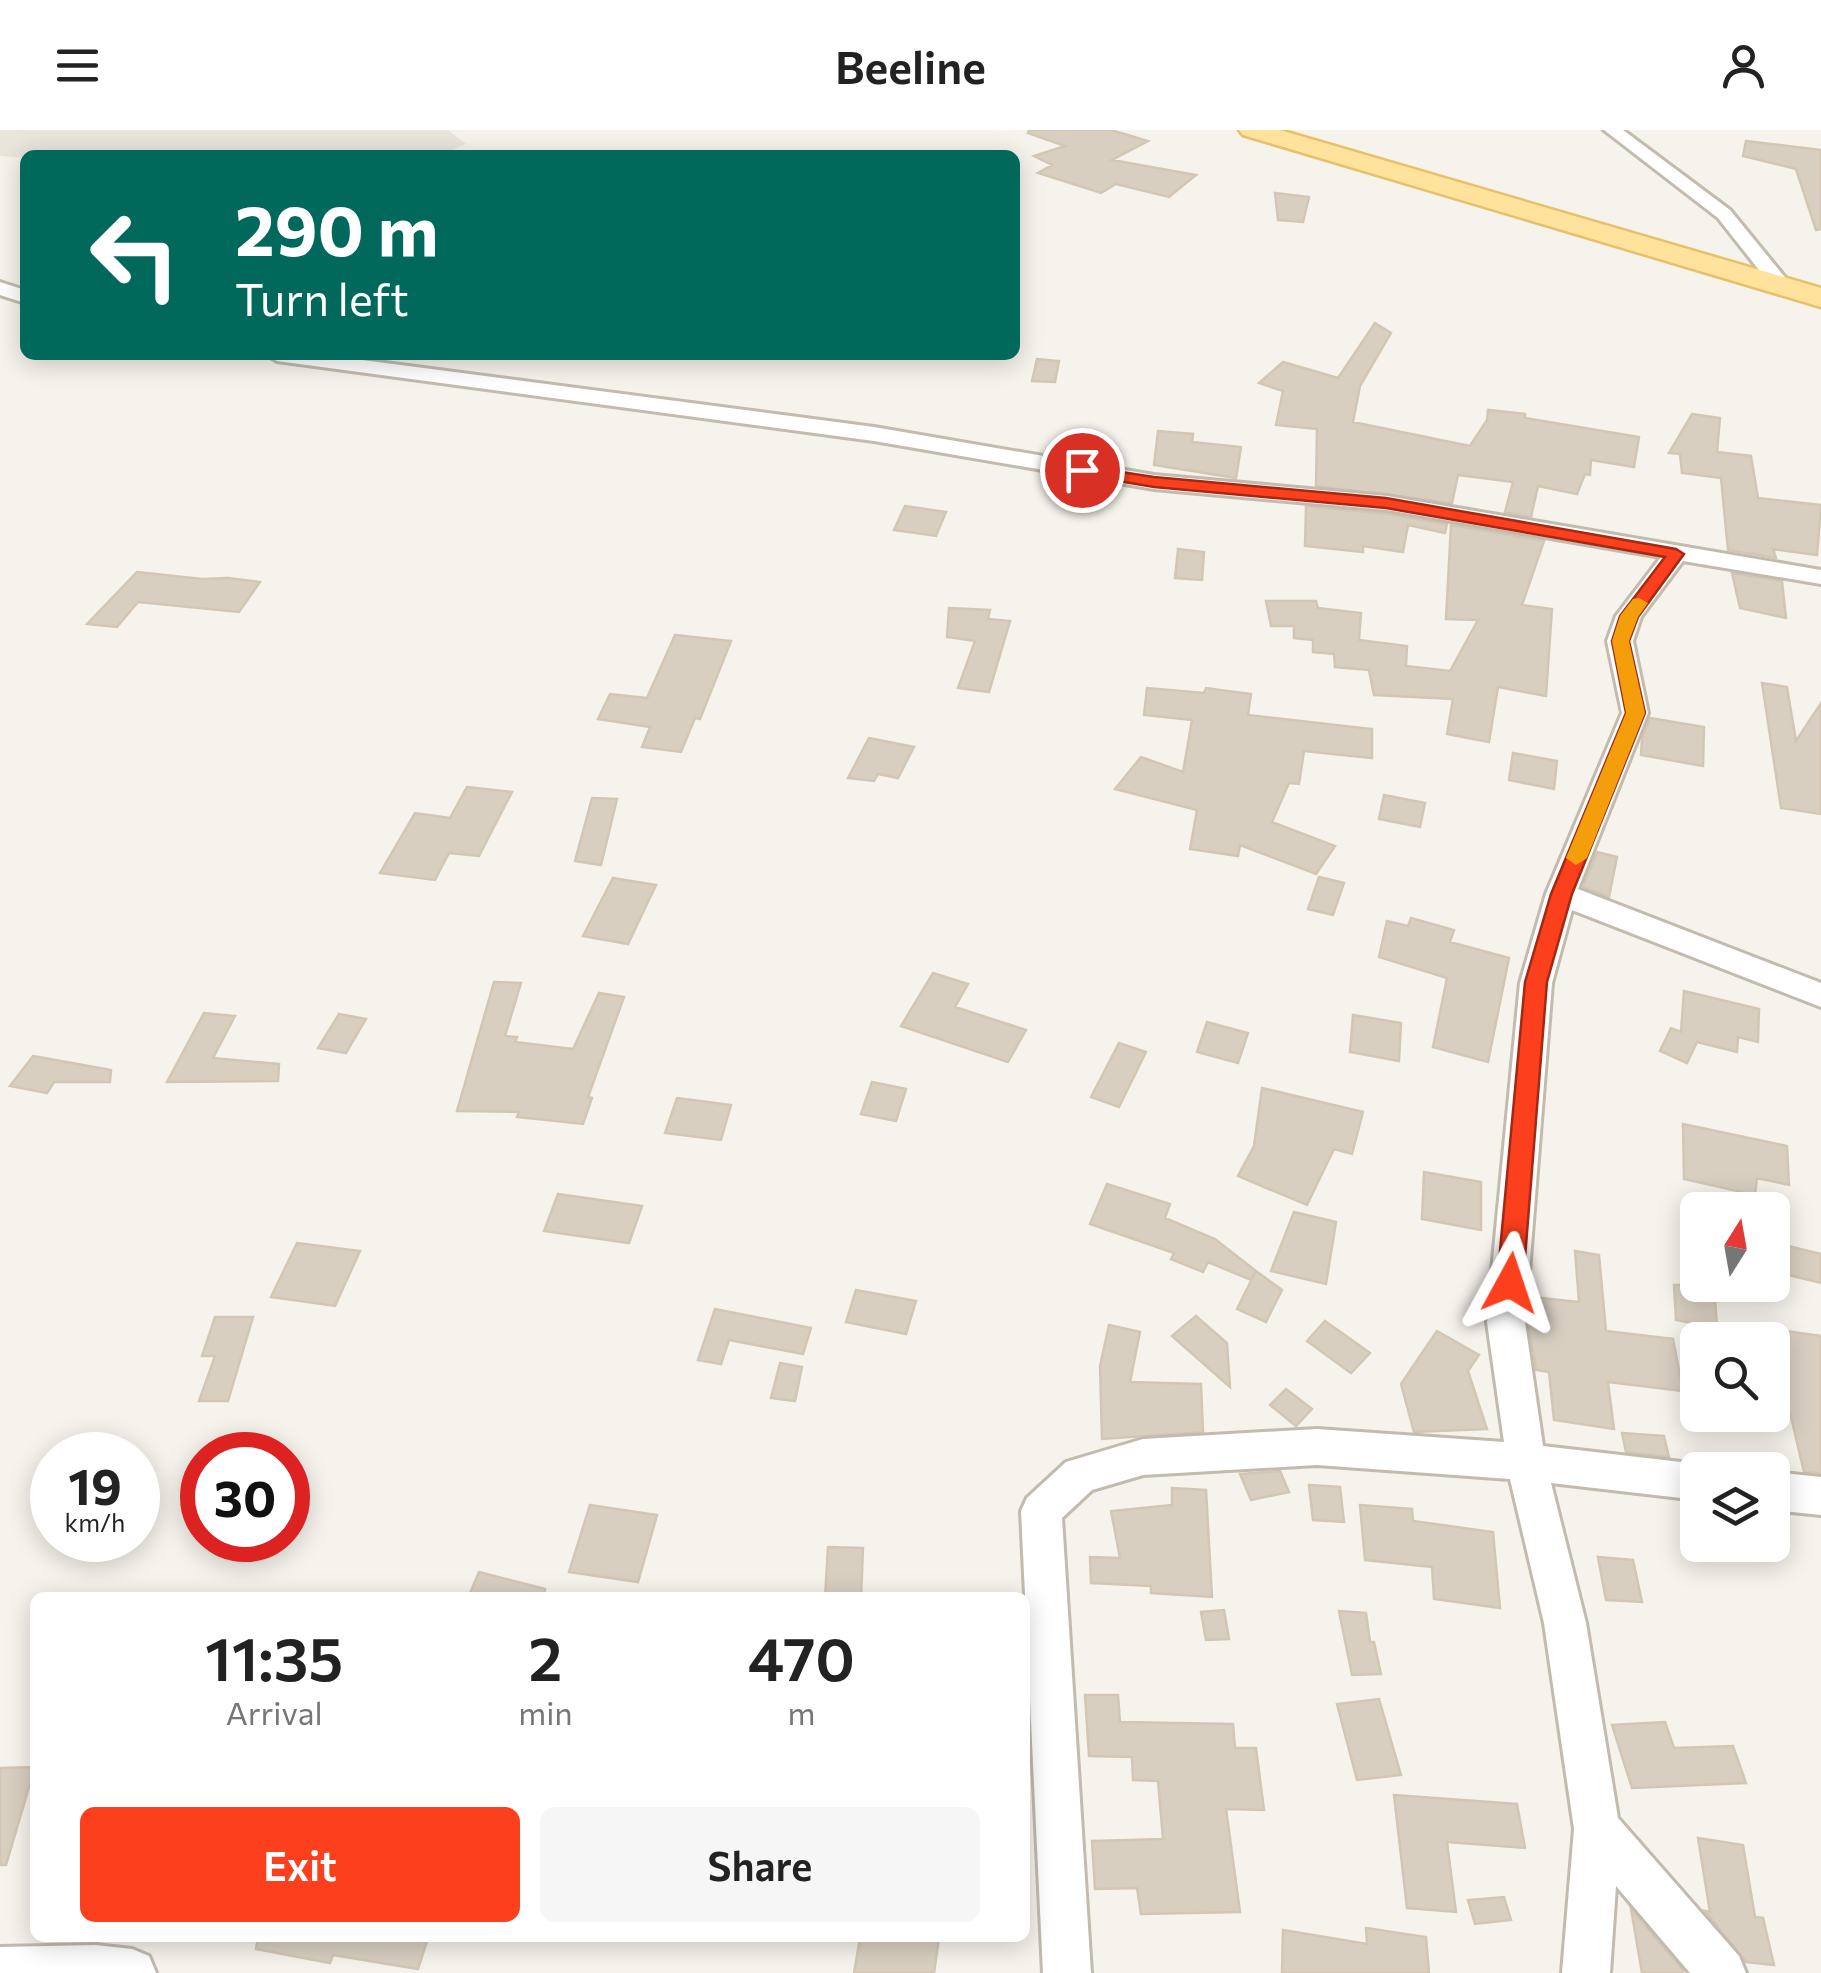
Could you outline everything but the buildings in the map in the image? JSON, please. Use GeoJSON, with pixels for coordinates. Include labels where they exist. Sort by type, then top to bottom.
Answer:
{"type":"FeatureCollection","features":[{"type":"Feature","properties":{"kind":"main road"},"geometry":{"type":"LineString","coordinates":[[1252,130],[1821,298]]}},
{"type":"Feature","properties":{"kind":"street"},"geometry":{"type":"LineString","coordinates":[[1612,130],[1724,214],[1780,286]]}},
{"type":"Feature","properties":{"kind":"street"},"geometry":{"type":"LineString","coordinates":[[314,360],[874,434],[1154,482],[1386,503],[1821,576]]}},
{"type":"Feature","properties":{"kind":"street"},"geometry":{"type":"LineString","coordinates":[[1586,1973],[1597,1829],[1564,1623],[1526,1462],[1506,1322],[1536,982],[1561,894],[1636,713],[1620,641],[1629,616],[1676,554]]}},
{"type":"Feature","properties":{"kind":"street"},"geometry":{"type":"LineString","coordinates":[[1561,894],[1821,995]]}},
{"type":"Feature","properties":{"kind":"street"},"geometry":{"type":"LineString","coordinates":[[1066,1973],[1041,1511],[1080,1475],[1143,1457],[1317,1448],[1526,1462],[1680,1480]]}},
{"type":"Feature","properties":{"kind":"street"},"geometry":{"type":"LineString","coordinates":[[1790,1492],[1821,1496]]}},
{"type":"Feature","properties":{"kind":"street"},"geometry":{"type":"LineString","coordinates":[[1597,1829],[1722,1973]]}},
{"type":"Feature","properties":{"kind":"street"},"geometry":{"type":"LineString","coordinates":[[0,1971],[95,1969],[132,1973]]}},
{"type":"Feature","properties":{"kind":"shaded area"},"geometry":{"type":"Polygon","coordinates":[[[0,130],[448,130],[466,144],[452,150],[20,150],[20,158],[0,156],[0,130]]]}},
{"type":"Feature","properties":{"kind":"slow traffic"},"geometry":{"type":"LineString","coordinates":[[1576,858],[1636,713],[1620,641],[1629,616],[1639,603]]}},
{"type":"Feature","properties":{"kind":"route"},"geometry":{"type":"LineString","coordinates":[[1082,470],[1154,482],[1386,503],[1676,554],[1629,616],[1620,641],[1636,713],[1561,894],[1536,982],[1510,1283]]}}]}
